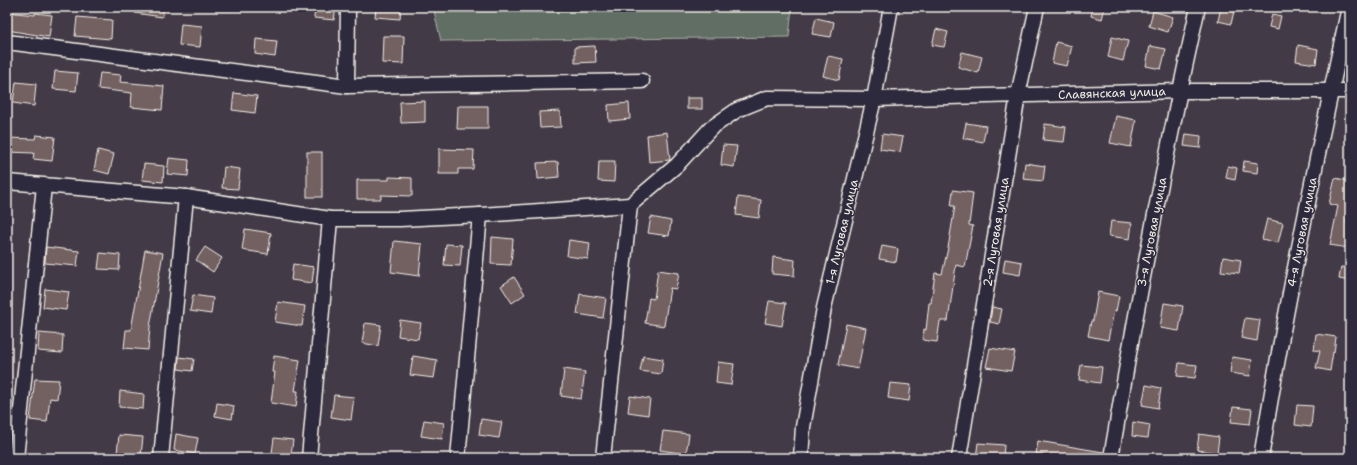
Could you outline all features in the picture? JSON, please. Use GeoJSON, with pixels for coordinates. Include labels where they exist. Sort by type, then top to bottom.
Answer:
{"type":"FeatureCollection","features":[{"type":"Feature","properties":{"kind":"street"},"geometry":{"type":"LineString","coordinates":[[346,86],[348,7]]}},
{"type":"Feature","properties":{"kind":"street","name":"1-я Луговая улица"},"geometry":{"type":"LineString","coordinates":[[801,458],[803,427],[824,308],[874,98],[891,7]]}},
{"type":"Feature","properties":{"kind":"street","name":"2-я Луговая улица"},"geometry":{"type":"LineString","coordinates":[[959,458],[1018,95],[1037,7]]}},
{"type":"Feature","properties":{"kind":"street","name":"3-я Луговая улица"},"geometry":{"type":"LineString","coordinates":[[1111,458],[1129,347],[1198,7]]}},
{"type":"Feature","properties":{"kind":"street","name":"4-я Луговая улица"},"geometry":{"type":"LineString","coordinates":[[1261,458],[1278,354],[1349,7]]}},
{"type":"Feature","properties":{"kind":"street"},"geometry":{"type":"LineString","coordinates":[[7,42],[346,86],[642,80]]}},
{"type":"Feature","properties":{"kind":"street","name":"Славянская улица"},"geometry":{"type":"LineString","coordinates":[[630,205],[677,165],[711,128],[737,110],[767,98],[874,98],[1180,91],[1350,91]]}},
{"type":"Feature","properties":{"kind":"street"},"geometry":{"type":"LineString","coordinates":[[7,182],[186,197],[330,219],[480,215],[630,205],[603,458]]}},
{"type":"Feature","properties":{"kind":"street"},"geometry":{"type":"LineString","coordinates":[[16,458],[44,186]]}},
{"type":"Feature","properties":{"kind":"street"},"geometry":{"type":"LineString","coordinates":[[161,458],[186,197]]}},
{"type":"Feature","properties":{"kind":"street"},"geometry":{"type":"LineString","coordinates":[[458,458],[480,215]]}},
{"type":"Feature","properties":{"kind":"street"},"geometry":{"type":"LineString","coordinates":[[309,458],[330,219]]}},
{"type":"Feature","properties":{"kind":"green space"},"geometry":{"type":"Polygon","coordinates":[[[433,7],[792,7],[789,37],[441,41],[433,7]]]}},
{"type":"Feature","properties":{"kind":"building"},"geometry":{"type":"Polygon","coordinates":[[[136,7],[164,7],[162,17],[135,13],[136,7]]]}},
{"type":"Feature","properties":{"kind":"building"},"geometry":{"type":"Polygon","coordinates":[[[315,7],[336,7],[334,20],[314,18],[315,7]]]}},
{"type":"Feature","properties":{"kind":"building"},"geometry":{"type":"Polygon","coordinates":[[[376,7],[401,7],[400,19],[375,17],[376,7]]]}},
{"type":"Feature","properties":{"kind":"building"},"geometry":{"type":"Polygon","coordinates":[[[1093,7],[1105,7],[1102,19],[1091,16],[1093,7]]]}},
{"type":"Feature","properties":{"kind":"building"},"geometry":{"type":"Polygon","coordinates":[[[1221,7],[1235,7],[1231,24],[1218,21],[1221,7]]]}},
{"type":"Feature","properties":{"kind":"building"},"geometry":{"type":"Polygon","coordinates":[[[1153,11],[1173,17],[1168,32],[1149,26],[1153,11]]]}},
{"type":"Feature","properties":{"kind":"building"},"geometry":{"type":"Polygon","coordinates":[[[7,12],[52,15],[49,37],[7,30],[7,12]]]}},
{"type":"Feature","properties":{"kind":"building"},"geometry":{"type":"Polygon","coordinates":[[[1272,14],[1281,16],[1278,29],[1269,27],[1272,14]]]}},
{"type":"Feature","properties":{"kind":"building"},"geometry":{"type":"Polygon","coordinates":[[[77,17],[112,20],[111,39],[75,36],[77,17]]]}},
{"type":"Feature","properties":{"kind":"building"},"geometry":{"type":"Polygon","coordinates":[[[816,18],[834,22],[831,37],[812,34],[816,18]]]}},
{"type":"Feature","properties":{"kind":"building"},"geometry":{"type":"Polygon","coordinates":[[[181,24],[202,26],[200,47],[179,45],[181,24]]]}},
{"type":"Feature","properties":{"kind":"building"},"geometry":{"type":"Polygon","coordinates":[[[936,29],[948,32],[944,47],[932,45],[936,29]]]}},
{"type":"Feature","properties":{"kind":"building"},"geometry":{"type":"Polygon","coordinates":[[[383,36],[404,36],[403,64],[382,63],[383,36]]]}},
{"type":"Feature","properties":{"kind":"building"},"geometry":{"type":"Polygon","coordinates":[[[1112,37],[1128,41],[1123,61],[1108,57],[1112,37]]]}},
{"type":"Feature","properties":{"kind":"building"},"geometry":{"type":"Polygon","coordinates":[[[256,39],[277,41],[275,57],[255,54],[256,39]]]}},
{"type":"Feature","properties":{"kind":"building"},"geometry":{"type":"Polygon","coordinates":[[[1056,42],[1072,46],[1067,66],[1052,63],[1056,42]]]}},
{"type":"Feature","properties":{"kind":"building"},"geometry":{"type":"Polygon","coordinates":[[[1298,45],[1318,49],[1316,64],[1296,61],[1298,45]]]}},
{"type":"Feature","properties":{"kind":"building"},"geometry":{"type":"Polygon","coordinates":[[[595,46],[596,62],[575,63],[575,47],[595,46]]]}},
{"type":"Feature","properties":{"kind":"building"},"geometry":{"type":"Polygon","coordinates":[[[1150,46],[1166,49],[1161,69],[1146,66],[1150,46]]]}},
{"type":"Feature","properties":{"kind":"building"},"geometry":{"type":"Polygon","coordinates":[[[962,52],[982,57],[978,73],[958,67],[962,52]]]}},
{"type":"Feature","properties":{"kind":"building"},"geometry":{"type":"Polygon","coordinates":[[[828,56],[843,59],[839,80],[823,76],[828,56]]]}},
{"type":"Feature","properties":{"kind":"building"},"geometry":{"type":"Polygon","coordinates":[[[55,71],[78,73],[76,91],[53,89],[55,71]]]}},
{"type":"Feature","properties":{"kind":"building"},"geometry":{"type":"Polygon","coordinates":[[[100,73],[121,75],[120,82],[164,86],[162,110],[131,107],[132,93],[98,89],[100,73]]]}},
{"type":"Feature","properties":{"kind":"building"},"geometry":{"type":"Polygon","coordinates":[[[16,82],[36,84],[34,106],[13,103],[16,82]]]}},
{"type":"Feature","properties":{"kind":"building"},"geometry":{"type":"Polygon","coordinates":[[[234,93],[257,96],[255,113],[232,110],[234,93]]]}},
{"type":"Feature","properties":{"kind":"building"},"geometry":{"type":"Polygon","coordinates":[[[687,98],[702,98],[702,109],[687,109],[687,98]]]}},
{"type":"Feature","properties":{"kind":"building"},"geometry":{"type":"Polygon","coordinates":[[[425,101],[425,122],[401,123],[400,102],[425,101]]]}},
{"type":"Feature","properties":{"kind":"building"},"geometry":{"type":"Polygon","coordinates":[[[629,103],[630,119],[609,121],[608,105],[629,103]]]}},
{"type":"Feature","properties":{"kind":"building"},"geometry":{"type":"Polygon","coordinates":[[[458,106],[488,106],[488,129],[457,129],[458,106]]]}},
{"type":"Feature","properties":{"kind":"building"},"geometry":{"type":"Polygon","coordinates":[[[560,111],[561,127],[540,128],[539,112],[560,111]]]}},
{"type":"Feature","properties":{"kind":"building"},"geometry":{"type":"Polygon","coordinates":[[[1116,116],[1136,120],[1131,147],[1110,143],[1116,116]]]}},
{"type":"Feature","properties":{"kind":"building"},"geometry":{"type":"Polygon","coordinates":[[[966,123],[986,126],[983,142],[963,138],[966,123]]]}},
{"type":"Feature","properties":{"kind":"building"},"geometry":{"type":"Polygon","coordinates":[[[1045,124],[1066,127],[1064,142],[1043,140],[1045,124]]]}},
{"type":"Feature","properties":{"kind":"building"},"geometry":{"type":"Polygon","coordinates":[[[667,132],[670,160],[649,162],[647,135],[667,132]]]}},
{"type":"Feature","properties":{"kind":"building"},"geometry":{"type":"Polygon","coordinates":[[[882,134],[903,137],[900,152],[880,149],[882,134]]]}},
{"type":"Feature","properties":{"kind":"building"},"geometry":{"type":"Polygon","coordinates":[[[1186,134],[1201,136],[1200,148],[1184,146],[1186,134]]]}},
{"type":"Feature","properties":{"kind":"building"},"geometry":{"type":"Polygon","coordinates":[[[36,135],[55,137],[52,161],[33,159],[34,153],[7,152],[7,138],[35,139],[36,135]]]}},
{"type":"Feature","properties":{"kind":"building"},"geometry":{"type":"Polygon","coordinates":[[[723,145],[737,146],[734,167],[721,165],[723,145]]]}},
{"type":"Feature","properties":{"kind":"building"},"geometry":{"type":"Polygon","coordinates":[[[439,149],[474,150],[473,169],[458,169],[458,174],[439,174],[439,149]]]}},
{"type":"Feature","properties":{"kind":"building"},"geometry":{"type":"Polygon","coordinates":[[[98,150],[114,154],[109,174],[94,170],[98,150]]]}},
{"type":"Feature","properties":{"kind":"building"},"geometry":{"type":"Polygon","coordinates":[[[307,152],[322,152],[322,197],[307,197],[307,152]]]}},
{"type":"Feature","properties":{"kind":"building"},"geometry":{"type":"Polygon","coordinates":[[[169,158],[189,160],[188,176],[167,174],[169,158]]]}},
{"type":"Feature","properties":{"kind":"building"},"geometry":{"type":"Polygon","coordinates":[[[599,161],[615,161],[614,182],[598,181],[599,161]]]}},
{"type":"Feature","properties":{"kind":"building"},"geometry":{"type":"Polygon","coordinates":[[[1244,161],[1258,163],[1257,173],[1243,171],[1244,161]]]}},
{"type":"Feature","properties":{"kind":"building"},"geometry":{"type":"Polygon","coordinates":[[[558,162],[559,177],[538,179],[537,163],[558,162]]]}},
{"type":"Feature","properties":{"kind":"building"},"geometry":{"type":"Polygon","coordinates":[[[1025,163],[1045,166],[1043,181],[1023,179],[1025,163]]]}},
{"type":"Feature","properties":{"kind":"building"},"geometry":{"type":"Polygon","coordinates":[[[144,164],[164,166],[163,182],[142,180],[144,164]]]}},
{"type":"Feature","properties":{"kind":"building"},"geometry":{"type":"Polygon","coordinates":[[[1228,166],[1237,168],[1235,180],[1226,178],[1228,166]]]}},
{"type":"Feature","properties":{"kind":"building"},"geometry":{"type":"Polygon","coordinates":[[[224,167],[240,169],[238,189],[222,188],[224,167]]]}},
{"type":"Feature","properties":{"kind":"building"},"geometry":{"type":"Polygon","coordinates":[[[389,177],[412,178],[412,196],[381,195],[381,199],[357,199],[357,180],[389,180],[389,177]]]}},
{"type":"Feature","properties":{"kind":"building"},"geometry":{"type":"Polygon","coordinates":[[[1335,178],[1350,181],[1350,206],[1346,223],[1350,224],[1350,239],[1348,248],[1330,245],[1338,206],[1329,204],[1335,178]]]}},
{"type":"Feature","properties":{"kind":"building"},"geometry":{"type":"Polygon","coordinates":[[[953,190],[973,193],[969,225],[973,226],[965,267],[956,265],[948,321],[940,321],[937,342],[923,340],[924,329],[926,330],[929,303],[931,303],[935,273],[942,274],[948,248],[955,206],[951,206],[953,190]]]}},
{"type":"Feature","properties":{"kind":"building"},"geometry":{"type":"Polygon","coordinates":[[[738,197],[761,200],[759,218],[736,215],[738,197]]]}},
{"type":"Feature","properties":{"kind":"building"},"geometry":{"type":"Polygon","coordinates":[[[651,217],[671,221],[669,236],[648,233],[651,217]]]}},
{"type":"Feature","properties":{"kind":"building"},"geometry":{"type":"Polygon","coordinates":[[[1267,219],[1283,223],[1278,243],[1262,239],[1267,219]]]}},
{"type":"Feature","properties":{"kind":"building"},"geometry":{"type":"Polygon","coordinates":[[[1111,221],[1132,223],[1130,239],[1109,236],[1111,221]]]}},
{"type":"Feature","properties":{"kind":"building"},"geometry":{"type":"Polygon","coordinates":[[[245,229],[271,233],[268,254],[242,250],[245,229]]]}},
{"type":"Feature","properties":{"kind":"building"},"geometry":{"type":"Polygon","coordinates":[[[492,237],[513,239],[511,265],[491,264],[492,237]]]}},
{"type":"Feature","properties":{"kind":"building"},"geometry":{"type":"Polygon","coordinates":[[[569,240],[590,243],[588,259],[567,256],[569,240]]]}},
{"type":"Feature","properties":{"kind":"building"},"geometry":{"type":"Polygon","coordinates":[[[394,241],[422,244],[419,276],[391,272],[394,241]]]}},
{"type":"Feature","properties":{"kind":"building"},"geometry":{"type":"Polygon","coordinates":[[[446,244],[462,245],[460,266],[444,265],[446,244]]]}},
{"type":"Feature","properties":{"kind":"building"},"geometry":{"type":"Polygon","coordinates":[[[882,246],[898,249],[896,262],[879,259],[882,246]]]}},
{"type":"Feature","properties":{"kind":"building"},"geometry":{"type":"Polygon","coordinates":[[[46,247],[79,251],[77,266],[45,263],[46,247]]]}},
{"type":"Feature","properties":{"kind":"building"},"geometry":{"type":"Polygon","coordinates":[[[205,247],[222,258],[213,272],[196,260],[205,247]]]}},
{"type":"Feature","properties":{"kind":"building"},"geometry":{"type":"Polygon","coordinates":[[[145,250],[163,253],[150,327],[148,350],[124,348],[126,330],[131,330],[145,250]]]}},
{"type":"Feature","properties":{"kind":"building"},"geometry":{"type":"Polygon","coordinates":[[[100,253],[120,255],[119,270],[98,269],[100,253]]]}},
{"type":"Feature","properties":{"kind":"building"},"geometry":{"type":"Polygon","coordinates":[[[773,257],[795,260],[794,276],[772,274],[773,257]]]}},
{"type":"Feature","properties":{"kind":"building"},"geometry":{"type":"Polygon","coordinates":[[[1223,257],[1241,260],[1239,273],[1221,271],[1223,257]]]}},
{"type":"Feature","properties":{"kind":"building"},"geometry":{"type":"Polygon","coordinates":[[[1005,259],[1022,262],[1020,275],[1003,272],[1005,259]]]}},
{"type":"Feature","properties":{"kind":"building"},"geometry":{"type":"Polygon","coordinates":[[[293,264],[314,267],[312,283],[291,280],[293,264]]]}},
{"type":"Feature","properties":{"kind":"building"},"geometry":{"type":"Polygon","coordinates":[[[1341,267],[1350,268],[1350,281],[1339,279],[1341,267]]]}},
{"type":"Feature","properties":{"kind":"building"},"geometry":{"type":"Polygon","coordinates":[[[658,270],[679,273],[676,289],[670,288],[664,326],[645,323],[649,298],[654,299],[658,270]]]}},
{"type":"Feature","properties":{"kind":"building"},"geometry":{"type":"Polygon","coordinates":[[[514,277],[525,294],[512,303],[501,286],[514,277]]]}},
{"type":"Feature","properties":{"kind":"building"},"geometry":{"type":"Polygon","coordinates":[[[45,289],[69,292],[66,310],[43,307],[45,289]]]}},
{"type":"Feature","properties":{"kind":"building"},"geometry":{"type":"Polygon","coordinates":[[[1098,292],[1119,296],[1116,311],[1114,311],[1108,340],[1088,336],[1091,321],[1093,321],[1098,292]]]}},
{"type":"Feature","properties":{"kind":"building"},"geometry":{"type":"Polygon","coordinates":[[[580,294],[606,298],[603,318],[577,314],[580,294]]]}},
{"type":"Feature","properties":{"kind":"building"},"geometry":{"type":"Polygon","coordinates":[[[193,295],[213,298],[211,314],[190,311],[193,295]]]}},
{"type":"Feature","properties":{"kind":"building"},"geometry":{"type":"Polygon","coordinates":[[[769,301],[786,303],[782,326],[765,323],[769,301]]]}},
{"type":"Feature","properties":{"kind":"building"},"geometry":{"type":"Polygon","coordinates":[[[278,302],[305,306],[302,326],[275,322],[278,302]]]}},
{"type":"Feature","properties":{"kind":"building"},"geometry":{"type":"Polygon","coordinates":[[[1164,303],[1183,306],[1179,331],[1160,328],[1164,303]]]}},
{"type":"Feature","properties":{"kind":"building"},"geometry":{"type":"Polygon","coordinates":[[[992,307],[1002,309],[999,324],[990,322],[992,307]]]}},
{"type":"Feature","properties":{"kind":"building"},"geometry":{"type":"Polygon","coordinates":[[[1245,318],[1260,320],[1257,341],[1241,338],[1245,318]]]}},
{"type":"Feature","properties":{"kind":"building"},"geometry":{"type":"Polygon","coordinates":[[[400,320],[421,323],[418,339],[398,336],[400,320]]]}},
{"type":"Feature","properties":{"kind":"building"},"geometry":{"type":"Polygon","coordinates":[[[365,323],[381,325],[378,346],[362,343],[365,323]]]}},
{"type":"Feature","properties":{"kind":"building"},"geometry":{"type":"Polygon","coordinates":[[[846,324],[866,328],[858,369],[838,365],[846,324]]]}},
{"type":"Feature","properties":{"kind":"building"},"geometry":{"type":"Polygon","coordinates":[[[39,333],[63,335],[62,353],[38,351],[39,333]]]}},
{"type":"Feature","properties":{"kind":"building"},"geometry":{"type":"Polygon","coordinates":[[[1316,334],[1336,337],[1330,371],[1316,368],[1320,351],[1314,350],[1316,334]]]}},
{"type":"Feature","properties":{"kind":"building"},"geometry":{"type":"Polygon","coordinates":[[[990,348],[1015,352],[1011,371],[986,367],[990,348]]]}},
{"type":"Feature","properties":{"kind":"building"},"geometry":{"type":"Polygon","coordinates":[[[274,356],[300,360],[295,391],[298,391],[296,407],[271,403],[275,372],[272,372],[274,356]]]}},
{"type":"Feature","properties":{"kind":"building"},"geometry":{"type":"Polygon","coordinates":[[[413,356],[437,360],[434,378],[410,375],[413,356]]]}},
{"type":"Feature","properties":{"kind":"building"},"geometry":{"type":"Polygon","coordinates":[[[643,356],[663,359],[661,374],[640,371],[643,356]]]}},
{"type":"Feature","properties":{"kind":"building"},"geometry":{"type":"Polygon","coordinates":[[[179,357],[194,359],[192,371],[178,369],[179,357]]]}},
{"type":"Feature","properties":{"kind":"building"},"geometry":{"type":"Polygon","coordinates":[[[1232,357],[1252,360],[1250,376],[1230,373],[1232,357]]]}},
{"type":"Feature","properties":{"kind":"building"},"geometry":{"type":"Polygon","coordinates":[[[718,362],[734,364],[731,385],[716,383],[718,362]]]}},
{"type":"Feature","properties":{"kind":"building"},"geometry":{"type":"Polygon","coordinates":[[[1179,363],[1197,365],[1195,378],[1177,376],[1179,363]]]}},
{"type":"Feature","properties":{"kind":"building"},"geometry":{"type":"Polygon","coordinates":[[[1081,365],[1102,367],[1100,383],[1079,380],[1081,365]]]}},
{"type":"Feature","properties":{"kind":"building"},"geometry":{"type":"Polygon","coordinates":[[[564,369],[585,372],[581,399],[561,396],[564,369]]]}},
{"type":"Feature","properties":{"kind":"building"},"geometry":{"type":"Polygon","coordinates":[[[35,379],[59,380],[57,399],[50,398],[47,422],[30,420],[35,379]]]}},
{"type":"Feature","properties":{"kind":"building"},"geometry":{"type":"Polygon","coordinates":[[[890,383],[911,385],[909,401],[888,398],[890,383]]]}},
{"type":"Feature","properties":{"kind":"building"},"geometry":{"type":"Polygon","coordinates":[[[1146,385],[1161,388],[1158,408],[1142,405],[1146,385]]]}},
{"type":"Feature","properties":{"kind":"building"},"geometry":{"type":"Polygon","coordinates":[[[120,391],[144,394],[143,409],[119,407],[120,391]]]}},
{"type":"Feature","properties":{"kind":"building"},"geometry":{"type":"Polygon","coordinates":[[[334,395],[354,397],[351,420],[331,417],[334,395]]]}},
{"type":"Feature","properties":{"kind":"building"},"geometry":{"type":"Polygon","coordinates":[[[630,396],[650,399],[648,415],[628,412],[630,396]]]}},
{"type":"Feature","properties":{"kind":"building"},"geometry":{"type":"Polygon","coordinates":[[[217,403],[234,406],[232,419],[215,416],[217,403]]]}},
{"type":"Feature","properties":{"kind":"building"},"geometry":{"type":"Polygon","coordinates":[[[1297,405],[1313,406],[1311,427],[1295,425],[1297,405]]]}},
{"type":"Feature","properties":{"kind":"building"},"geometry":{"type":"Polygon","coordinates":[[[1233,407],[1252,409],[1250,424],[1231,422],[1233,407]]]}},
{"type":"Feature","properties":{"kind":"building"},"geometry":{"type":"Polygon","coordinates":[[[481,419],[502,422],[499,438],[479,435],[481,419]]]}},
{"type":"Feature","properties":{"kind":"building"},"geometry":{"type":"Polygon","coordinates":[[[424,420],[444,423],[442,439],[421,436],[424,420]]]}},
{"type":"Feature","properties":{"kind":"building"},"geometry":{"type":"Polygon","coordinates":[[[1133,422],[1150,425],[1148,438],[1132,436],[1133,422]]]}},
{"type":"Feature","properties":{"kind":"building"},"geometry":{"type":"Polygon","coordinates":[[[663,431],[689,434],[686,454],[660,450],[663,431]]]}},
{"type":"Feature","properties":{"kind":"building"},"geometry":{"type":"Polygon","coordinates":[[[176,434],[198,438],[195,454],[174,450],[176,434]]]}},
{"type":"Feature","properties":{"kind":"building"},"geometry":{"type":"Polygon","coordinates":[[[1199,434],[1219,437],[1217,453],[1197,450],[1199,434]]]}},
{"type":"Feature","properties":{"kind":"building"},"geometry":{"type":"Polygon","coordinates":[[[119,435],[143,437],[141,455],[117,453],[119,435]]]}},
{"type":"Feature","properties":{"kind":"building"},"geometry":{"type":"Polygon","coordinates":[[[274,438],[293,440],[291,456],[272,453],[274,438]]]}},
{"type":"Feature","properties":{"kind":"building"},"geometry":{"type":"Polygon","coordinates":[[[1038,441],[1103,452],[1103,458],[1073,458],[1036,454],[1038,441]]]}},
{"type":"Feature","properties":{"kind":"building"},"geometry":{"type":"Polygon","coordinates":[[[978,443],[1004,445],[1003,458],[976,458],[978,443]]]}}]}
